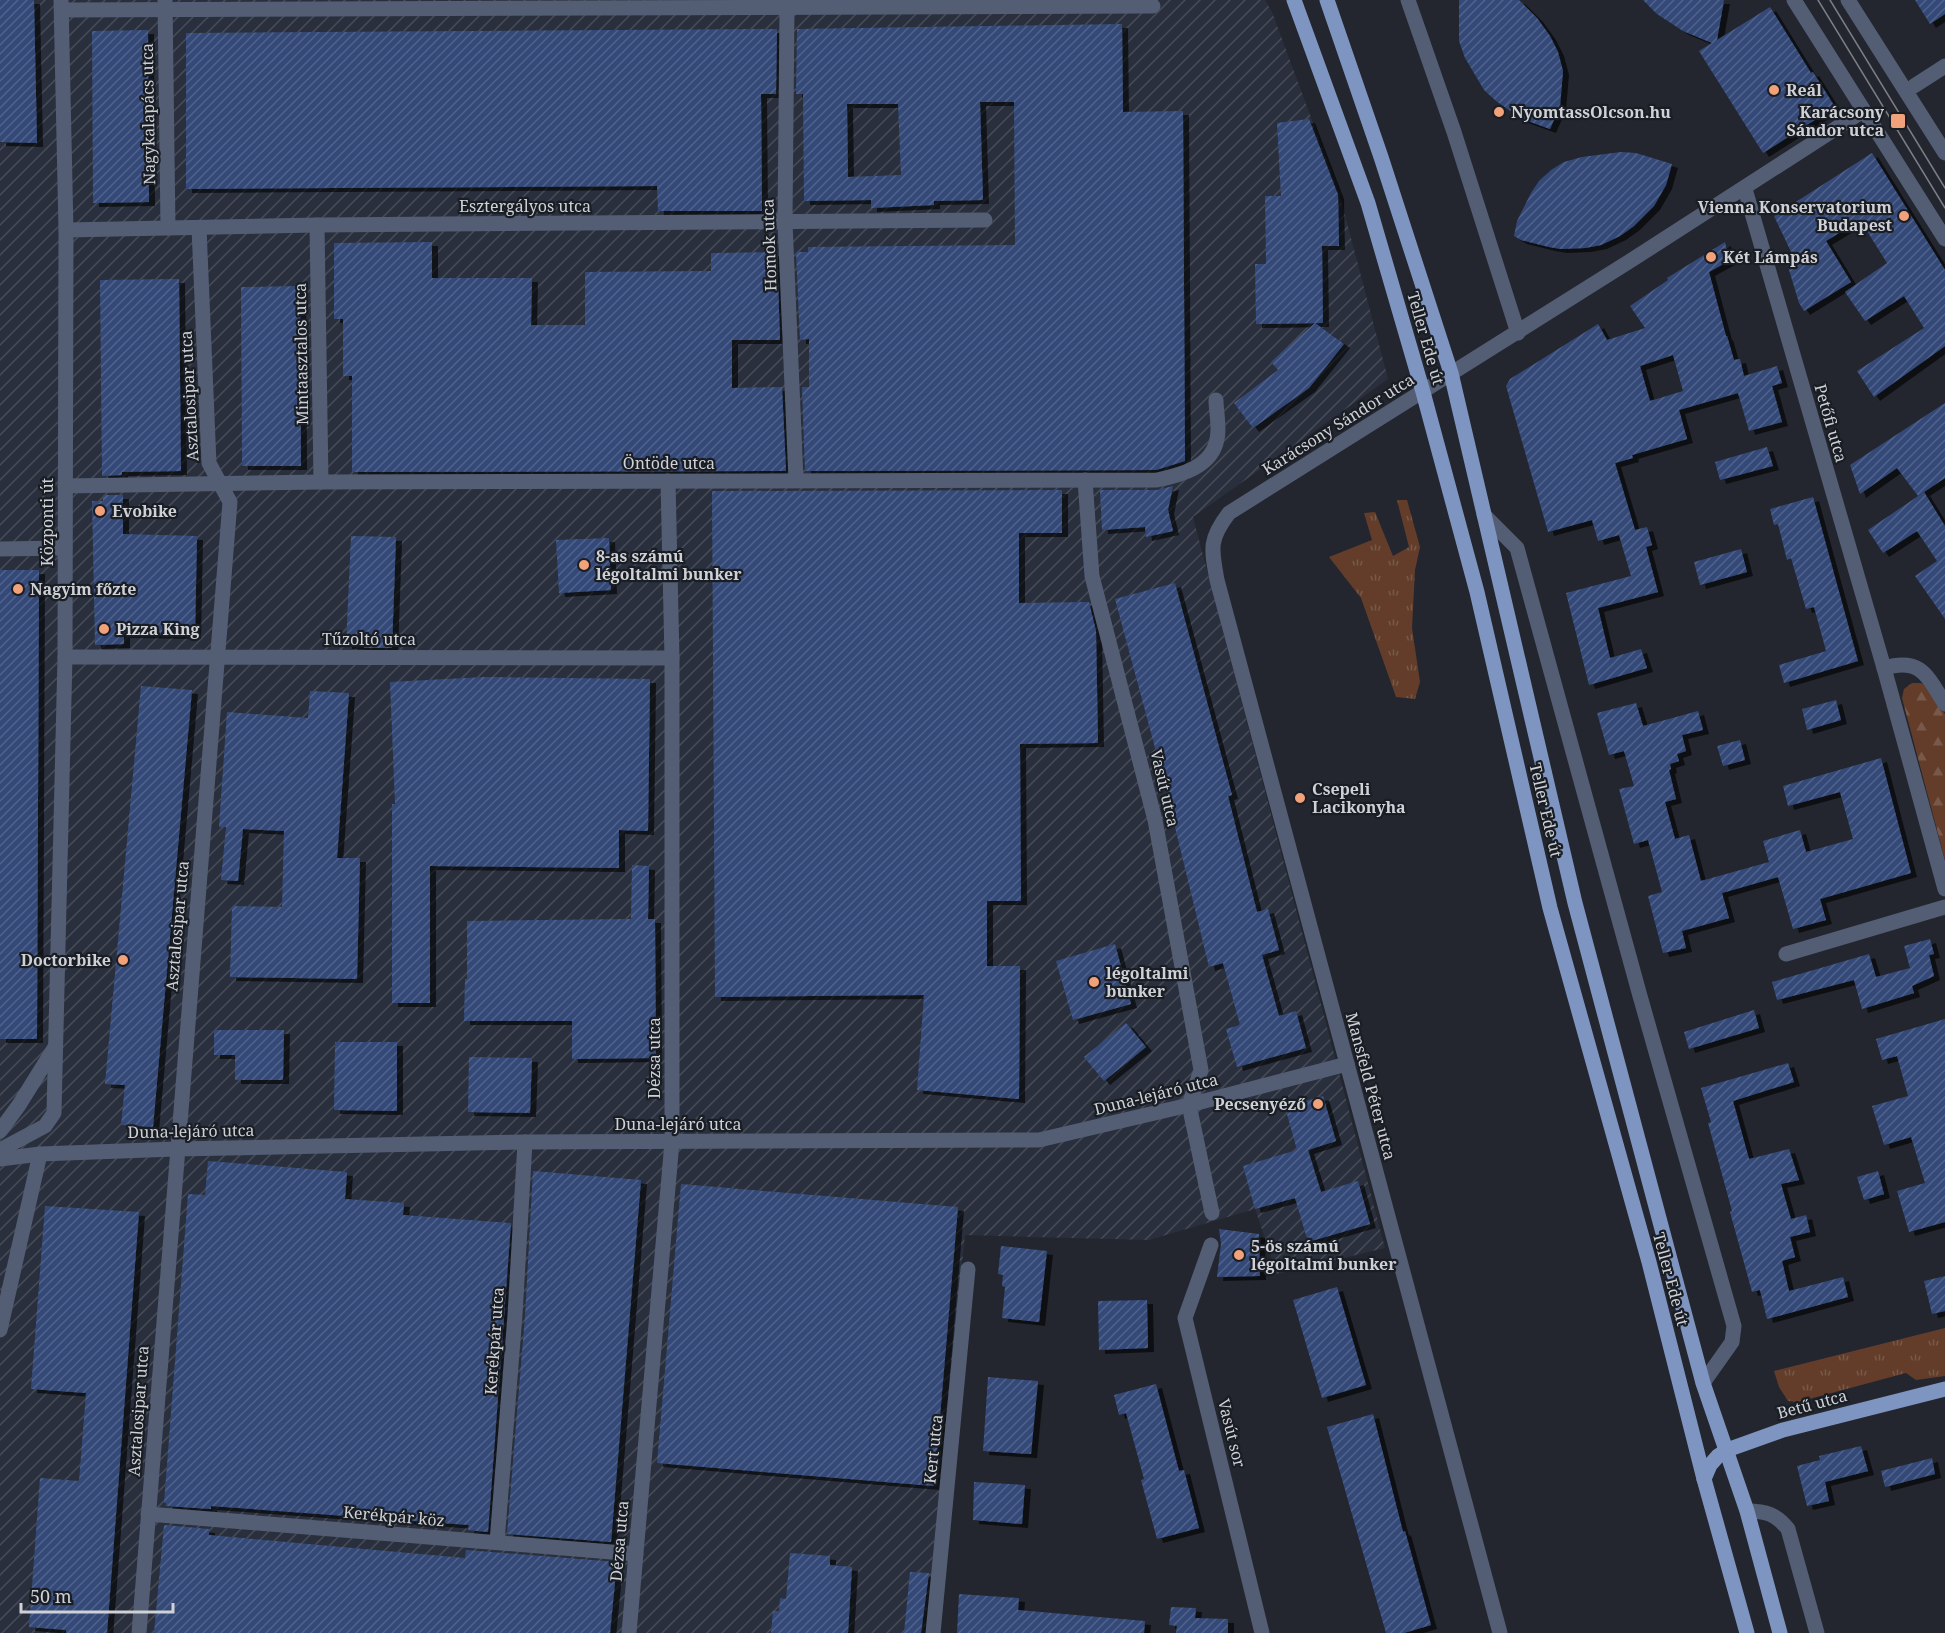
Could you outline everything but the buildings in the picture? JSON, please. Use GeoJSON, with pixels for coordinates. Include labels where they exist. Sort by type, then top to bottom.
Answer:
{"type":"FeatureCollection","features":[{"type":"Feature","properties":{"kind":"main road","name":"Teller Ede út"},"geometry":{"type":"LineString","coordinates":[[1294,0],[1368,203],[1423,392],[1477,592],[1550,908],[1747,1633]]}},
{"type":"Feature","properties":{"kind":"main road","name":"Teller Ede út"},"geometry":{"type":"LineString","coordinates":[[1327,0],[1452,373],[1575,903],[1704,1383],[1747,1511],[1780,1633]]}},
{"type":"Feature","properties":{"kind":"main road","name":"Betű utca"},"geometry":{"type":"LineString","coordinates":[[1704,1479],[1710,1465],[1727,1450],[1783,1430],[1945,1389]]}},
{"type":"Feature","properties":{"kind":"street"},"geometry":{"type":"LineString","coordinates":[[1408,0],[1454,132],[1518,333]]}},
{"type":"Feature","properties":{"kind":"street"},"geometry":{"type":"LineString","coordinates":[[1794,0],[1945,239]]}},
{"type":"Feature","properties":{"kind":"street"},"geometry":{"type":"LineString","coordinates":[[1848,0],[1945,153]]}},
{"type":"Feature","properties":{"kind":"street"},"geometry":{"type":"LineString","coordinates":[[62,5],[663,3],[786,9],[1153,6]]}},
{"type":"Feature","properties":{"kind":"street","name":"Nagykalapács utca"},"geometry":{"type":"LineString","coordinates":[[165,4],[168,228]]}},
{"type":"Feature","properties":{"kind":"street","name":"Központi út"},"geometry":{"type":"LineString","coordinates":[[0,1150],[45,1126],[54,1113],[65,657],[66,230],[62,5]]}},
{"type":"Feature","properties":{"kind":"street","name":"Homok utca"},"geometry":{"type":"LineString","coordinates":[[786,9],[785,222],[796,480]]}},
{"type":"Feature","properties":{"kind":"street"},"geometry":{"type":"LineString","coordinates":[[1914,86],[1945,66]]}},
{"type":"Feature","properties":{"kind":"street","name":"Karácsony Sándor utca"},"geometry":{"type":"LineString","coordinates":[[1213,548],[1215,531],[1229,513],[1518,333],[1863,111]]}},
{"type":"Feature","properties":{"kind":"street","name":"Petőfi utca"},"geometry":{"type":"LineString","coordinates":[[1744,189],[1884,668],[1945,889]]}},
{"type":"Feature","properties":{"kind":"street","name":"Esztergályos utca"},"geometry":{"type":"LineString","coordinates":[[66,230],[317,225],[985,220]]}},
{"type":"Feature","properties":{"kind":"street","name":"Mintaasztalos utca"},"geometry":{"type":"LineString","coordinates":[[317,225],[321,483]]}},
{"type":"Feature","properties":{"kind":"street","name":"Asztalosipar utca"},"geometry":{"type":"LineString","coordinates":[[139,1633],[176,1149],[219,656],[230,502],[209,463],[199,228]]}},
{"type":"Feature","properties":{"kind":"street","name":"Öntöde utca"},"geometry":{"type":"LineString","coordinates":[[65,486],[220,483],[1157,480],[1187,473],[1207,459],[1218,440],[1216,400]]}},
{"type":"Feature","properties":{"kind":"street","name":"Vasút utca"},"geometry":{"type":"LineString","coordinates":[[1085,480],[1092,576],[1155,820],[1201,1070],[1189,1105]]}},
{"type":"Feature","properties":{"kind":"street","name":"Dézsa utca"},"geometry":{"type":"LineString","coordinates":[[629,1633],[672,1142],[672,658],[668,481]]}},
{"type":"Feature","properties":{"kind":"street"},"geometry":{"type":"LineString","coordinates":[[1484,514],[1517,548],[1640,996],[1734,1326],[1732,1342],[1704,1383]]}},
{"type":"Feature","properties":{"kind":"street"},"geometry":{"type":"LineString","coordinates":[[0,549],[65,548]]}},
{"type":"Feature","properties":{"kind":"street","name":"Mansfeld Péter utca"},"geometry":{"type":"LineString","coordinates":[[1213,548],[1220,591],[1500,1633]]}},
{"type":"Feature","properties":{"kind":"street","name":"Tűzoltó utca"},"geometry":{"type":"LineString","coordinates":[[65,657],[672,658]]}},
{"type":"Feature","properties":{"kind":"street"},"geometry":{"type":"LineString","coordinates":[[1884,668],[1909,664],[1922,671],[1945,705]]}},
{"type":"Feature","properties":{"kind":"street"},"geometry":{"type":"LineString","coordinates":[[1786,954],[1945,907]]}},
{"type":"Feature","properties":{"kind":"street"},"geometry":{"type":"LineString","coordinates":[[0,1131],[57,1045]]}},
{"type":"Feature","properties":{"kind":"street","name":"Duna-lejáró utca"},"geometry":{"type":"LineString","coordinates":[[0,1159],[40,1154],[176,1149],[525,1142],[1039,1140],[1189,1105],[1347,1064]]}},
{"type":"Feature","properties":{"kind":"street"},"geometry":{"type":"LineString","coordinates":[[1189,1105],[1212,1213]]}},
{"type":"Feature","properties":{"kind":"street","name":"Kerékpár utca"},"geometry":{"type":"LineString","coordinates":[[497,1542],[515,1315],[525,1142]]}},
{"type":"Feature","properties":{"kind":"street"},"geometry":{"type":"LineString","coordinates":[[0,1330],[40,1154]]}},
{"type":"Feature","properties":{"kind":"street","name":"Vasút sor"},"geometry":{"type":"LineString","coordinates":[[1211,1245],[1185,1318],[1262,1633]]}},
{"type":"Feature","properties":{"kind":"street","name":"Kert utca"},"geometry":{"type":"LineString","coordinates":[[933,1633],[968,1269]]}},
{"type":"Feature","properties":{"kind":"street"},"geometry":{"type":"LineString","coordinates":[[1747,1511],[1768,1513],[1779,1518],[1788,1528],[1817,1633]]}},
{"type":"Feature","properties":{"kind":"street","name":"Kerékpár köz"},"geometry":{"type":"LineString","coordinates":[[148,1514],[636,1554]]}},
{"type":"Feature","properties":{"kind":"shaded area"},"geometry":{"type":"Polygon","coordinates":[[[0,0],[1265,0],[1272,12],[1340,196],[1388,379],[1193,517],[1385,1248],[1277,1274],[1255,1209],[1149,1240],[965,1235],[925,1633],[0,1633],[0,0]]]}},
{"type":"Feature","properties":{"kind":"green space"},"geometry":{"type":"Polygon","coordinates":[[[1397,500],[1407,500],[1420,547],[1415,570],[1412,628],[1420,682],[1415,699],[1396,697],[1361,598],[1329,557],[1372,540],[1364,513],[1375,512],[1393,556],[1409,547],[1397,500]]]}},
{"type":"Feature","properties":{"kind":"green space"},"geometry":{"type":"Polygon","coordinates":[[[1912,683],[1926,685],[1945,714],[1945,860],[1902,698],[1904,689],[1912,683]]]}},
{"type":"Feature","properties":{"kind":"green space"},"geometry":{"type":"Polygon","coordinates":[[[1945,1328],[1945,1376],[1916,1380],[1906,1373],[1798,1402],[1788,1401],[1779,1387],[1774,1371],[1945,1328]]]}},
{"type":"Feature","properties":{"kind":"tram line"},"geometry":{"type":"LineString","coordinates":[[1818,0],[1945,208]]}},
{"type":"Feature","properties":{"kind":"tram line"},"geometry":{"type":"LineString","coordinates":[[1830,0],[1945,188]]}},
{"type":"Feature","properties":{"kind":"place","name":"Reál"},"geometry":{"type":"Point","coordinates":[1774,90]}},
{"type":"Feature","properties":{"kind":"place","name":"NyomtassOlcson.hu"},"geometry":{"type":"Point","coordinates":[1499,112]}},
{"type":"Feature","properties":{"kind":"place","name":"Karácsony Sándor utca"},"geometry":{"type":"Point","coordinates":[1898,121]}},
{"type":"Feature","properties":{"kind":"place","name":"Vienna Konservatorium Budapest"},"geometry":{"type":"Point","coordinates":[1904,216]}},
{"type":"Feature","properties":{"kind":"place","name":"Két Lámpás"},"geometry":{"type":"Point","coordinates":[1711,257]}},
{"type":"Feature","properties":{"kind":"place","name":"Evobike"},"geometry":{"type":"Point","coordinates":[100,511]}},
{"type":"Feature","properties":{"kind":"place","name":"8-as számú légoltalmi bunker"},"geometry":{"type":"Point","coordinates":[584,565]}},
{"type":"Feature","properties":{"kind":"place","name":"Nagyim főzte"},"geometry":{"type":"Point","coordinates":[18,589]}},
{"type":"Feature","properties":{"kind":"place","name":"Pizza King"},"geometry":{"type":"Point","coordinates":[104,629]}},
{"type":"Feature","properties":{"kind":"place","name":"Csepeli Lacikonyha"},"geometry":{"type":"Point","coordinates":[1300,798]}},
{"type":"Feature","properties":{"kind":"place","name":"Doctorbike"},"geometry":{"type":"Point","coordinates":[123,960]}},
{"type":"Feature","properties":{"kind":"place","name":"légoltalmi bunker"},"geometry":{"type":"Point","coordinates":[1094,982]}},
{"type":"Feature","properties":{"kind":"place","name":"Pecsenyéző"},"geometry":{"type":"Point","coordinates":[1318,1104]}},
{"type":"Feature","properties":{"kind":"place","name":"5-ös számú légoltalmi bunker"},"geometry":{"type":"Point","coordinates":[1239,1255]}}]}
